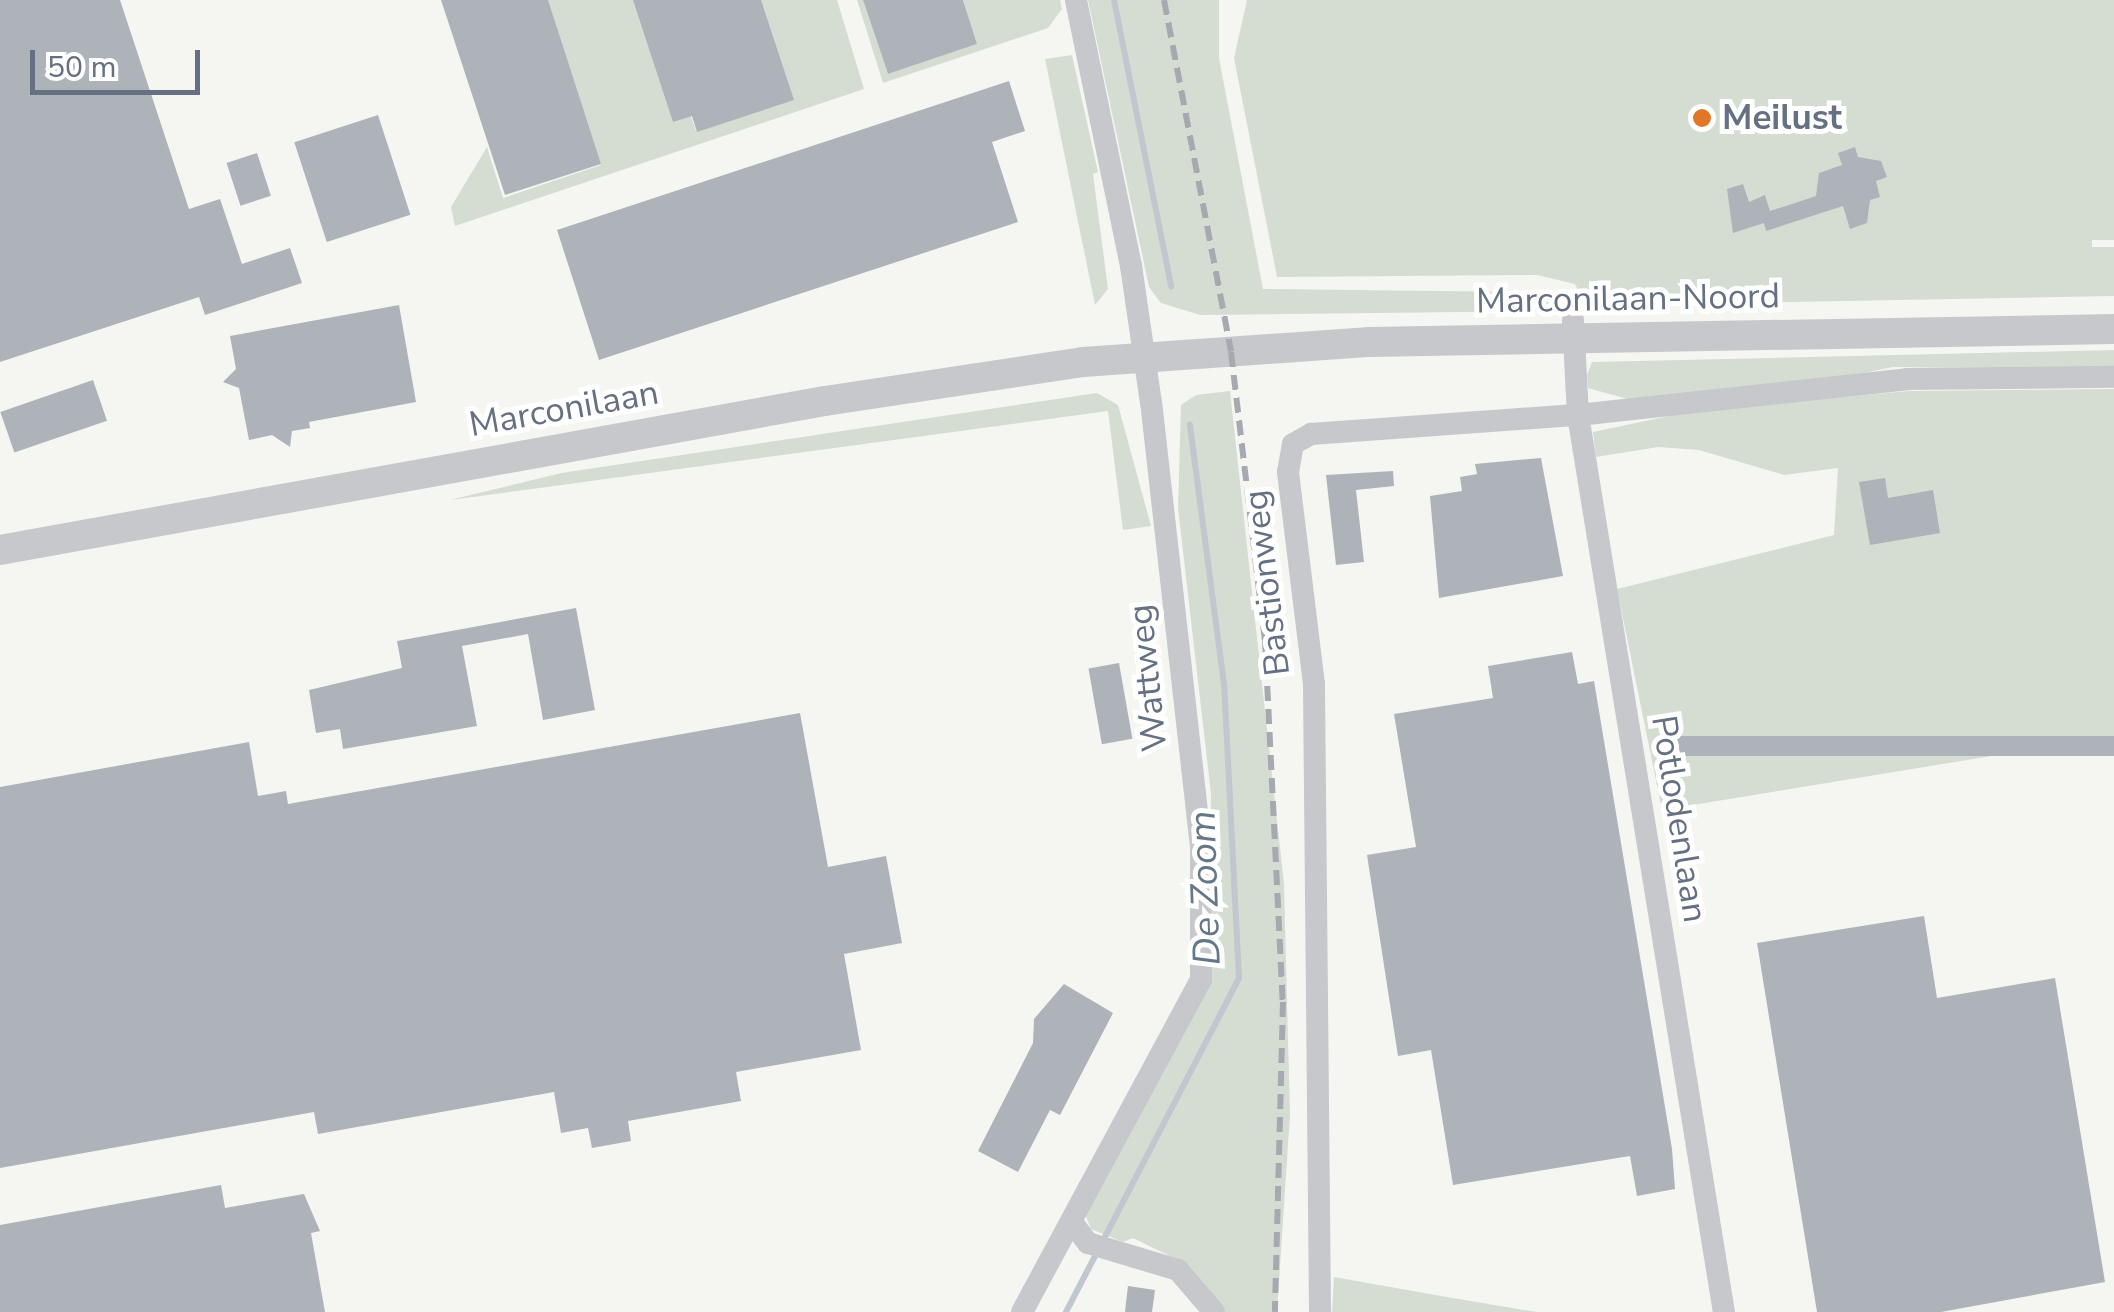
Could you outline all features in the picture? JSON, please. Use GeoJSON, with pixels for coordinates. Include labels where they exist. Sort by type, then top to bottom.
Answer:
{"type":"FeatureCollection","features":[{"type":"Feature","properties":{"kind":"street","name":"Wattweg"},"geometry":{"type":"LineString","coordinates":[[1022,1312],[1201,980],[1201,847],[1144,358],[1076,0]]}},
{"type":"Feature","properties":{"kind":"street","name":"Marconilaan-Noord"},"geometry":{"type":"LineString","coordinates":[[1144,358],[1574,328],[2114,329]]}},
{"type":"Feature","properties":{"kind":"street","name":"Potlodenlaan"},"geometry":{"type":"LineString","coordinates":[[1574,328],[1578,415],[1724,1312]]}},
{"type":"Feature","properties":{"kind":"street","name":"Marconilaan"},"geometry":{"type":"LineString","coordinates":[[0,550],[842,398],[1144,358]]}},
{"type":"Feature","properties":{"kind":"street","name":"Bastionweg"},"geometry":{"type":"LineString","coordinates":[[1320,1306],[1314,684],[1288,472],[1293,444],[1311,434],[1578,415],[1907,379],[2114,376]]}},
{"type":"Feature","properties":{"kind":"street"},"geometry":{"type":"LineString","coordinates":[[1072,1222],[1088,1243],[1178,1270],[1214,1312]]}},
{"type":"Feature","properties":{"kind":"shaded area"},"geometry":{"type":"Polygon","coordinates":[[[546,0],[652,0],[696,131],[791,100],[759,0],[837,0],[864,89],[455,226],[451,207],[487,147],[503,198],[601,165],[546,0]]]}},
{"type":"Feature","properties":{"kind":"shaded area"},"geometry":{"type":"Polygon","coordinates":[[[857,0],[863,0],[888,74],[977,44],[963,0],[1060,0],[1062,9],[1048,28],[883,83],[857,0]]]}},
{"type":"Feature","properties":{"kind":"shaded area"},"geometry":{"type":"Polygon","coordinates":[[[1088,0],[1219,0],[1219,58],[1263,289],[1536,292],[1546,294],[1553,311],[1200,315],[1161,303],[1149,287],[1088,0]]]}},
{"type":"Feature","properties":{"kind":"shaded area","name":"Meilust"},"geometry":{"type":"Polygon","coordinates":[[[1247,0],[2114,0],[2114,240],[2092,240],[2092,247],[2114,247],[2114,296],[1585,306],[1575,284],[1537,275],[1277,277],[1234,58],[1247,0]]]}},
{"type":"Feature","properties":{"kind":"shaded area"},"geometry":{"type":"Polygon","coordinates":[[[1072,55],[1098,172],[1093,174],[1108,289],[1095,305],[1045,59],[1072,55]]]}},
{"type":"Feature","properties":{"kind":"shaded area"},"geometry":{"type":"Polygon","coordinates":[[[2114,350],[2114,369],[1893,367],[1806,385],[1631,400],[1588,388],[1587,375],[1592,362],[2114,350]]]}},
{"type":"Feature","properties":{"kind":"shaded area"},"geometry":{"type":"Polygon","coordinates":[[[2114,389],[2114,736],[1662,810],[1617,589],[1834,535],[1838,468],[1784,475],[1699,450],[1658,447],[1596,457],[1593,432],[1693,411],[1908,391],[2114,389]]]}},
{"type":"Feature","properties":{"kind":"shaded area"},"geometry":{"type":"Polygon","coordinates":[[[1230,391],[1284,884],[1290,1115],[1277,1312],[1222,1312],[1188,1265],[1133,1238],[1123,1242],[1091,1229],[1086,1216],[1209,955],[1211,794],[1178,508],[1181,405],[1196,395],[1230,391]]]}},
{"type":"Feature","properties":{"kind":"shaded area"},"geometry":{"type":"Polygon","coordinates":[[[1097,393],[1118,405],[1151,526],[1123,530],[1108,411],[450,500],[561,473],[1097,393]]]}},
{"type":"Feature","properties":{"kind":"shaded area"},"geometry":{"type":"Polygon","coordinates":[[[1334,1277],[1441,1296],[1537,1312],[1332,1312],[1334,1277]]]}},
{"type":"Feature","properties":{"kind":"building"},"geometry":{"type":"Polygon","coordinates":[[[0,0],[120,0],[189,209],[220,199],[242,264],[290,248],[302,283],[205,315],[199,297],[0,362],[0,0]]]}},
{"type":"Feature","properties":{"kind":"building"},"geometry":{"type":"Polygon","coordinates":[[[441,0],[548,0],[601,164],[505,195],[441,0]]]}},
{"type":"Feature","properties":{"kind":"building"},"geometry":{"type":"Polygon","coordinates":[[[633,0],[761,0],[794,100],[697,132],[692,116],[673,122],[633,0]]]}},
{"type":"Feature","properties":{"kind":"building"},"geometry":{"type":"Polygon","coordinates":[[[863,0],[963,0],[977,44],[888,74],[863,0]]]}},
{"type":"Feature","properties":{"kind":"building"},"geometry":{"type":"Polygon","coordinates":[[[1009,81],[1025,131],[992,142],[1018,222],[599,360],[557,230],[1009,81]]]}},
{"type":"Feature","properties":{"kind":"building"},"geometry":{"type":"Polygon","coordinates":[[[378,115],[410,215],[327,242],[294,142],[378,115]]]}},
{"type":"Feature","properties":{"kind":"building"},"geometry":{"type":"Polygon","coordinates":[[[1855,147],[1858,157],[1881,161],[1887,177],[1876,181],[1880,197],[1870,200],[1867,223],[1850,229],[1843,206],[1766,231],[1764,223],[1733,233],[1727,189],[1743,184],[1749,202],[1765,195],[1770,211],[1792,204],[1816,196],[1819,173],[1842,165],[1838,153],[1855,147]]]}},
{"type":"Feature","properties":{"kind":"building"},"geometry":{"type":"Polygon","coordinates":[[[257,153],[271,196],[240,206],[227,163],[257,153]]]}},
{"type":"Feature","properties":{"kind":"building"},"geometry":{"type":"Polygon","coordinates":[[[399,305],[416,402],[309,422],[310,428],[292,431],[290,447],[272,435],[249,440],[239,388],[223,382],[236,369],[230,336],[399,305]]]}},
{"type":"Feature","properties":{"kind":"building"},"geometry":{"type":"Polygon","coordinates":[[[93,380],[107,421],[14,453],[0,412],[93,380]]]}},
{"type":"Feature","properties":{"kind":"building"},"geometry":{"type":"Polygon","coordinates":[[[1541,458],[1563,576],[1439,598],[1430,496],[1462,491],[1460,477],[1477,474],[1475,464],[1541,458]]]}},
{"type":"Feature","properties":{"kind":"building"},"geometry":{"type":"Polygon","coordinates":[[[1393,471],[1394,486],[1356,490],[1364,562],[1336,565],[1326,475],[1393,471]]]}},
{"type":"Feature","properties":{"kind":"building"},"geometry":{"type":"Polygon","coordinates":[[[1885,478],[1888,498],[1933,490],[1940,533],[1870,545],[1859,482],[1885,478]]]}},
{"type":"Feature","properties":{"kind":"building"},"geometry":{"type":"Polygon","coordinates":[[[576,608],[595,710],[543,720],[528,634],[462,646],[477,726],[343,749],[340,729],[316,733],[309,690],[402,668],[397,641],[576,608]]]}},
{"type":"Feature","properties":{"kind":"building"},"geometry":{"type":"Polygon","coordinates":[[[1572,652],[1578,684],[1594,681],[1672,1149],[1675,1189],[1637,1196],[1630,1156],[1453,1185],[1431,1050],[1398,1056],[1367,855],[1416,847],[1394,714],[1493,698],[1488,666],[1572,652]]]}},
{"type":"Feature","properties":{"kind":"building"},"geometry":{"type":"Polygon","coordinates":[[[1119,663],[1132,739],[1102,744],[1088,668],[1119,663]]]}},
{"type":"Feature","properties":{"kind":"building"},"geometry":{"type":"Polygon","coordinates":[[[800,713],[828,867],[886,856],[902,943],[844,954],[861,1050],[736,1072],[741,1101],[628,1121],[631,1141],[592,1148],[588,1128],[561,1133],[554,1092],[318,1134],[314,1112],[0,1168],[0,787],[249,742],[258,796],[286,791],[288,804],[800,713]]]}},
{"type":"Feature","properties":{"kind":"building"},"geometry":{"type":"Polygon","coordinates":[[[1673,736],[2114,736],[2114,756],[1673,756],[1673,736]]]}},
{"type":"Feature","properties":{"kind":"building"},"geometry":{"type":"Polygon","coordinates":[[[1924,916],[1937,998],[2055,978],[2105,1282],[1941,1312],[1817,1312],[1757,943],[1924,916]]]}},
{"type":"Feature","properties":{"kind":"building"},"geometry":{"type":"Polygon","coordinates":[[[1064,984],[1113,1013],[1060,1115],[1050,1110],[1018,1172],[978,1151],[1033,1043],[1034,1019],[1064,984]]]}},
{"type":"Feature","properties":{"kind":"building"},"geometry":{"type":"Polygon","coordinates":[[[221,1185],[225,1208],[304,1194],[320,1231],[311,1233],[325,1312],[0,1312],[0,1225],[221,1185]]]}},
{"type":"Feature","properties":{"kind":"building"},"geometry":{"type":"Polygon","coordinates":[[[1128,1286],[1155,1290],[1152,1312],[1125,1312],[1128,1286]]]}},
{"type":"Feature","properties":{"kind":"waterway","name":"De Zoom"},"geometry":{"type":"LineString","coordinates":[[1114,0],[1171,286]]}},
{"type":"Feature","properties":{"kind":"waterway","name":"De Zoom"},"geometry":{"type":"LineString","coordinates":[[1066,1312],[1239,978],[1224,684],[1190,424]]}},
{"type":"Feature","properties":{"kind":"railway"},"geometry":{"type":"LineString","coordinates":[[1164,0],[1231,352],[1265,640],[1283,1002],[1275,1312]]}},
{"type":"Feature","properties":{"kind":"place","name":"Meilust"},"geometry":{"type":"Point","coordinates":[1702,118]}}]}
